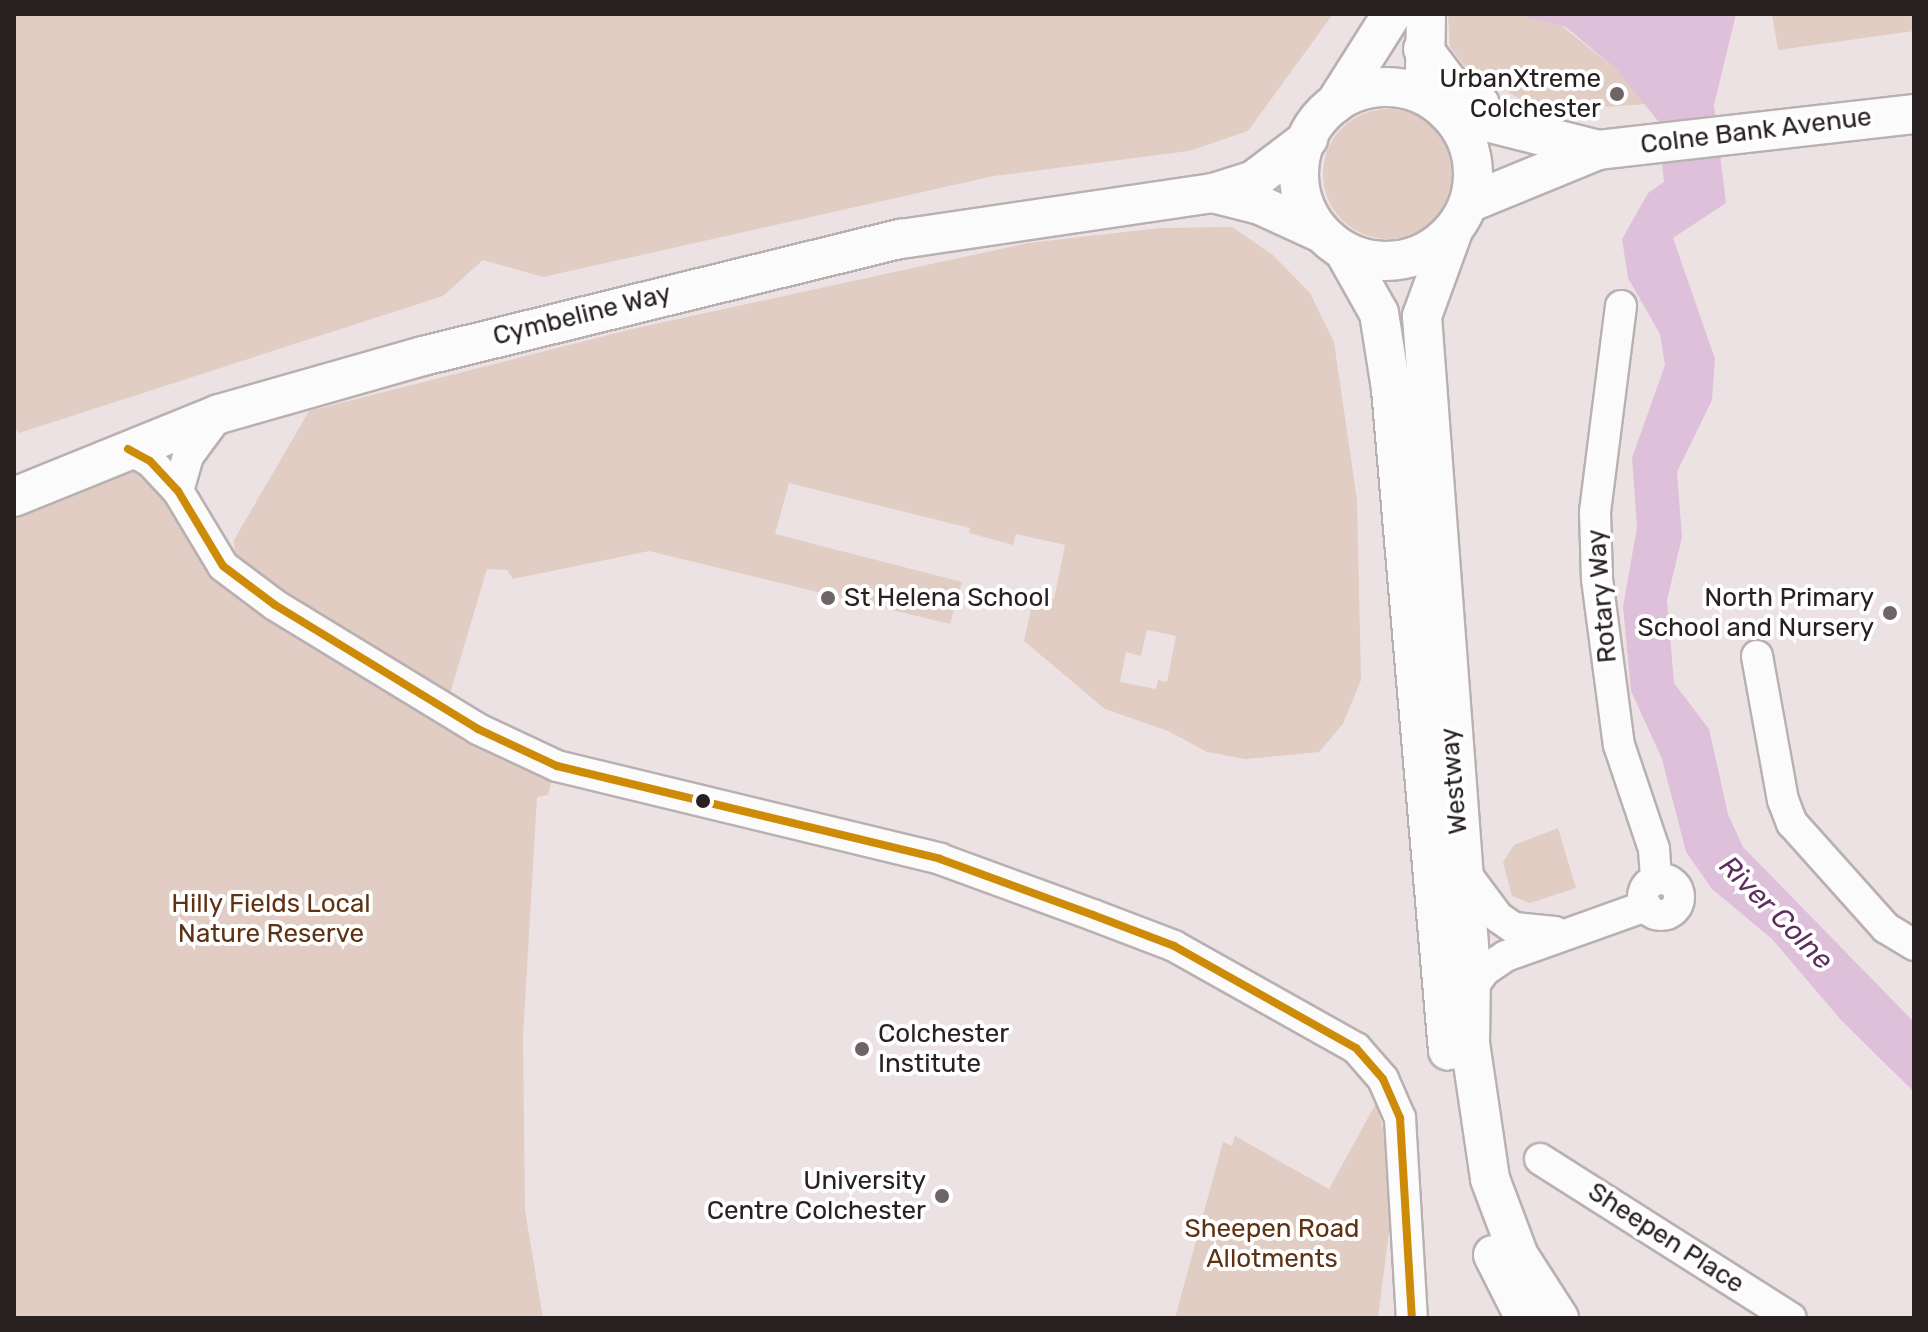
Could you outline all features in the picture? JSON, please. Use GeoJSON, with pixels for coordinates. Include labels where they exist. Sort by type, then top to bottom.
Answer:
{"type":"FeatureCollection","features":[{"type":"Feature","properties":{"kind":"main road"},"geometry":{"type":"LineString","coordinates":[[1213,193],[1254,180],[1308,139],[1335,104],[1392,14]]}},
{"type":"Feature","properties":{"kind":"main road"},"geometry":{"type":"LineString","coordinates":[[1213,193],[1260,205],[1370,259],[1405,259],[1461,217],[1471,153],[1440,106],[1425,32]]}},
{"type":"Feature","properties":{"kind":"main road"},"geometry":{"type":"LineString","coordinates":[[1425,32],[1451,86],[1533,132]]}},
{"type":"Feature","properties":{"kind":"main road"},"geometry":{"type":"LineString","coordinates":[[1335,104],[1358,93],[1388,88],[1440,106]]}},
{"type":"Feature","properties":{"kind":"main road","name":"Colne Bank Avenue"},"geometry":{"type":"LineString","coordinates":[[1440,106],[1598,150]]}},
{"type":"Feature","properties":{"kind":"main road","name":"Colne Bank Avenue"},"geometry":{"type":"LineString","coordinates":[[1461,217],[1541,172],[1598,150],[1914,114]]}},
{"type":"Feature","properties":{"kind":"main road"},"geometry":{"type":"LineString","coordinates":[[1308,139],[1300,184],[1331,241]]}},
{"type":"Feature","properties":{"kind":"main road"},"geometry":{"type":"LineString","coordinates":[[1438,272],[1477,226],[1541,172]]}},
{"type":"Feature","properties":{"kind":"main road","name":"Cymbeline Way"},"geometry":{"type":"LineString","coordinates":[[14,497],[219,414],[598,309],[886,243],[1169,197],[1213,193]]}},
{"type":"Feature","properties":{"kind":"main road","name":"Westway"},"geometry":{"type":"LineString","coordinates":[[1461,217],[1422,316],[1424,386],[1470,990],[1470,1043],[1490,1179],[1519,1256],[1559,1318]]}},
{"type":"Feature","properties":{"kind":"main road","name":"Westway"},"geometry":{"type":"LineString","coordinates":[[1331,241],[1379,313],[1391,389],[1448,1052],[1467,1181],[1494,1260],[1525,1318]]}},
{"type":"Feature","properties":{"kind":"street","name":"Rotary Way"},"geometry":{"type":"LineString","coordinates":[[1573,931],[1647,898],[1654,849],[1619,745],[1597,579],[1595,512],[1621,306]]}},
{"type":"Feature","properties":{"kind":"street"},"geometry":{"type":"LineString","coordinates":[[178,491],[188,456],[219,414]]}},
{"type":"Feature","properties":{"kind":"street"},"geometry":{"type":"LineString","coordinates":[[128,449],[150,461],[178,491],[223,566],[275,605],[478,729],[557,766],[940,859],[1174,946],[1356,1048],[1383,1079],[1400,1118],[1412,1318]]}},
{"type":"Feature","properties":{"kind":"street"},"geometry":{"type":"LineString","coordinates":[[1757,656],[1783,800],[1792,823],[1886,928],[1914,945]]}},
{"type":"Feature","properties":{"kind":"street"},"geometry":{"type":"LineString","coordinates":[[1462,869],[1498,917],[1514,928],[1536,934],[1573,931]]}},
{"type":"Feature","properties":{"kind":"street"},"geometry":{"type":"LineString","coordinates":[[1470,990],[1485,970],[1506,956],[1573,931]]}},
{"type":"Feature","properties":{"kind":"street","name":"Sheepen Place"},"geometry":{"type":"LineString","coordinates":[[1540,1159],[1791,1318]]}},
{"type":"Feature","properties":{"kind":"green space"},"geometry":{"type":"Polygon","coordinates":[[[14,14],[1333,14],[1248,131],[1189,151],[994,176],[543,277],[483,260],[443,296],[19,433],[14,428],[14,14]]]}},
{"type":"Feature","properties":{"kind":"green space"},"geometry":{"type":"Polygon","coordinates":[[[1448,14],[1515,14],[1558,23],[1617,70],[1648,104],[1604,107],[1564,120],[1537,109],[1464,66],[1450,47],[1448,14]]]}},
{"type":"Feature","properties":{"kind":"green space"},"geometry":{"type":"Polygon","coordinates":[[[1772,14],[1911,14],[1914,31],[1778,50],[1772,14]]]}},
{"type":"Feature","properties":{"kind":"green space"},"geometry":{"type":"Polygon","coordinates":[[[1388,109],[1413,114],[1434,128],[1448,149],[1453,174],[1448,199],[1434,220],[1413,234],[1388,239],[1363,234],[1342,220],[1328,199],[1323,174],[1328,149],[1342,128],[1363,114],[1388,109]]]}},
{"type":"Feature","properties":{"kind":"green space","name":"St Helena School"},"geometry":{"type":"Polygon","coordinates":[[[1232,227],[1273,255],[1310,293],[1334,342],[1357,500],[1361,680],[1343,724],[1319,752],[1245,759],[1207,752],[1168,731],[1105,709],[1024,641],[1034,596],[1054,599],[1065,545],[1016,534],[1013,545],[969,533],[970,528],[789,483],[775,534],[962,582],[950,624],[649,551],[513,579],[507,570],[487,569],[449,697],[235,559],[234,540],[309,411],[632,329],[1028,243],[1160,228],[1232,227]],[[1147,630],[1141,656],[1126,652],[1120,682],[1156,689],[1158,680],[1167,682],[1176,636],[1147,630]]]}},
{"type":"Feature","properties":{"kind":"green space","name":"Hilly Fields Local Nature Reserve"},"geometry":{"type":"Polygon","coordinates":[[[129,471],[149,474],[166,489],[184,528],[552,779],[548,795],[537,797],[523,1037],[525,1210],[543,1318],[14,1318],[14,510],[129,471]]]}},
{"type":"Feature","properties":{"kind":"green space"},"geometry":{"type":"Polygon","coordinates":[[[1558,828],[1576,888],[1530,903],[1512,896],[1503,862],[1514,845],[1558,828]]]}},
{"type":"Feature","properties":{"kind":"green space","name":"Sheepen Road Allotments"},"geometry":{"type":"Polygon","coordinates":[[[1376,1103],[1384,1133],[1390,1224],[1378,1318],[1175,1318],[1223,1142],[1232,1146],[1235,1136],[1329,1189],[1376,1103]]]}},
{"type":"Feature","properties":{"kind":"water","name":"River Colne"},"geometry":{"type":"Polygon","coordinates":[[[1515,14],[1736,14],[1714,105],[1726,203],[1673,238],[1715,359],[1712,400],[1677,472],[1682,537],[1667,600],[1674,683],[1709,729],[1728,814],[1743,847],[1914,1022],[1914,1092],[1841,1020],[1772,939],[1712,889],[1686,852],[1662,759],[1631,691],[1623,607],[1637,527],[1632,458],[1665,365],[1660,334],[1628,278],[1622,239],[1648,193],[1664,182],[1658,121],[1617,70],[1566,27],[1515,14]]]}},
{"type":"Feature","properties":{"kind":"transit line"},"geometry":{"type":"LineString","coordinates":[[128,449],[150,461],[178,491],[223,566],[275,605],[478,729],[557,766],[940,859],[1174,946],[1356,1048],[1383,1079],[1400,1118],[1412,1318]]}},
{"type":"Feature","properties":{"kind":"place","name":"UrbanXtreme Colchester"},"geometry":{"type":"Point","coordinates":[1617,94]}},
{"type":"Feature","properties":{"kind":"place","name":"St Helena School"},"geometry":{"type":"Point","coordinates":[828,598]}},
{"type":"Feature","properties":{"kind":"place","name":"North Primary School and Nursery"},"geometry":{"type":"Point","coordinates":[1890,613]}},
{"type":"Feature","properties":{"kind":"place","name":"Colchester Institute"},"geometry":{"type":"Point","coordinates":[862,1049]}},
{"type":"Feature","properties":{"kind":"place","name":"University Centre Colchester"},"geometry":{"type":"Point","coordinates":[942,1196]}}]}
